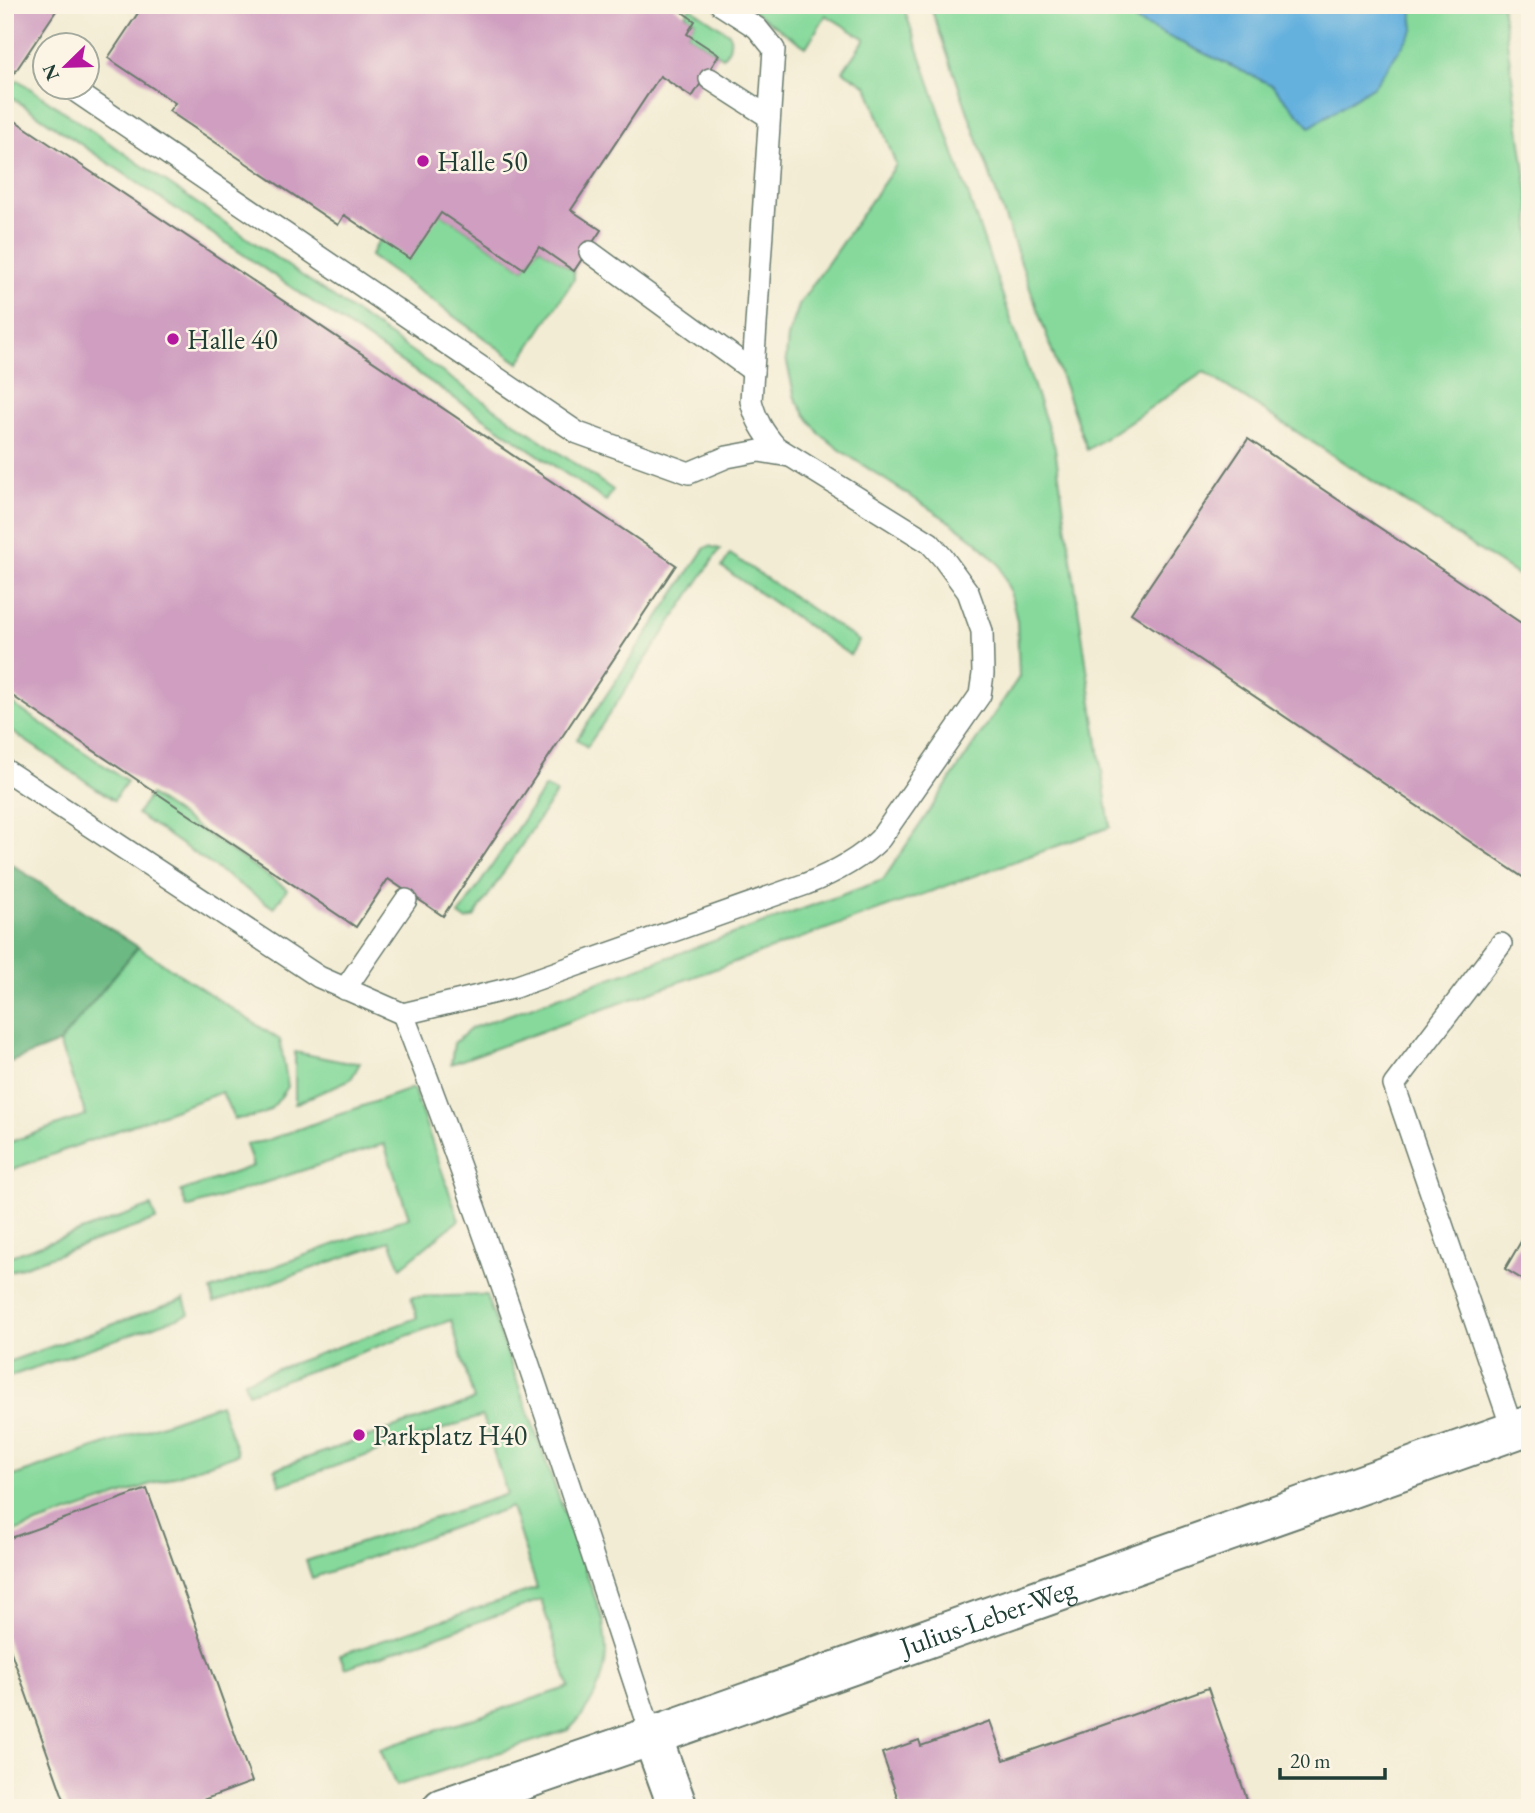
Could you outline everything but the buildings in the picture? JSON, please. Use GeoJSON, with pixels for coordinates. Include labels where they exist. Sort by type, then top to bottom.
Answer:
{"type":"FeatureCollection","features":[{"type":"Feature","properties":{"kind":"street","name":"Julius-Leber-Weg"},"geometry":{"type":"LineString","coordinates":[[442,1808],[1521,1428]]}},
{"type":"Feature","properties":{"kind":"street"},"geometry":{"type":"LineString","coordinates":[[652,1736],[678,1808]]}},
{"type":"Feature","properties":{"kind":"lane"},"geometry":{"type":"LineString","coordinates":[[5,770],[319,977],[403,1014],[512,988],[817,880],[865,855],[888,828],[980,695],[984,674],[982,631],[968,592],[930,543],[776,447],[755,418],[751,401],[774,49],[757,28],[720,5]]}},
{"type":"Feature","properties":{"kind":"lane"},"geometry":{"type":"LineString","coordinates":[[710,79],[769,117]]}},
{"type":"Feature","properties":{"kind":"lane"},"geometry":{"type":"LineString","coordinates":[[92,102],[578,433],[689,473],[727,457],[759,451],[791,457]]}},
{"type":"Feature","properties":{"kind":"lane"},"geometry":{"type":"LineString","coordinates":[[590,252],[753,371]]}},
{"type":"Feature","properties":{"kind":"lane"},"geometry":{"type":"LineString","coordinates":[[345,989],[406,900]]}},
{"type":"Feature","properties":{"kind":"lane"},"geometry":{"type":"LineString","coordinates":[[1501,944],[1394,1085],[1521,1428]]}},
{"type":"Feature","properties":{"kind":"lane"},"geometry":{"type":"LineString","coordinates":[[403,1014],[545,1411],[652,1736]]}},
{"type":"Feature","properties":{"kind":"green space"},"geometry":{"type":"Polygon","coordinates":[[[752,5],[903,5],[1055,448],[1110,827],[451,1064],[454,1043],[472,1028],[883,880],[1019,677],[1017,621],[999,564],[975,540],[819,433],[795,398],[786,358],[788,337],[800,303],[896,165],[867,86],[843,71],[865,39],[826,15],[806,47],[753,11],[752,5]]]}},
{"type":"Feature","properties":{"kind":"green space"},"geometry":{"type":"Polygon","coordinates":[[[930,5],[1502,5],[1530,208],[1530,583],[1204,372],[1087,450],[930,5]]]}},
{"type":"Feature","properties":{"kind":"green space"},"geometry":{"type":"Polygon","coordinates":[[[690,7],[730,34],[730,46],[723,57],[687,34],[695,21],[685,14],[690,7]]]}},
{"type":"Feature","properties":{"kind":"green space"},"geometry":{"type":"Polygon","coordinates":[[[18,80],[32,90],[32,102],[50,102],[613,490],[606,501],[7,94],[18,80]]]}},
{"type":"Feature","properties":{"kind":"green space"},"geometry":{"type":"Polygon","coordinates":[[[441,213],[524,269],[539,247],[574,271],[574,279],[519,363],[370,256],[380,239],[441,213]]]}},
{"type":"Feature","properties":{"kind":"green space"},"geometry":{"type":"Polygon","coordinates":[[[709,546],[720,549],[587,747],[577,739],[704,549],[709,546]]]}},
{"type":"Feature","properties":{"kind":"green space"},"geometry":{"type":"Polygon","coordinates":[[[730,554],[859,641],[850,655],[722,567],[730,554]]]}},
{"type":"Feature","properties":{"kind":"green space"},"geometry":{"type":"Polygon","coordinates":[[[5,699],[127,781],[114,800],[5,727],[5,699]]]}},
{"type":"Feature","properties":{"kind":"green space"},"geometry":{"type":"Polygon","coordinates":[[[545,787],[556,793],[474,917],[466,920],[459,915],[545,787]]]}},
{"type":"Feature","properties":{"kind":"green space"},"geometry":{"type":"Polygon","coordinates":[[[150,795],[287,889],[274,908],[137,814],[150,795]]]}},
{"type":"Feature","properties":{"kind":"green space"},"geometry":{"type":"Polygon","coordinates":[[[5,860],[138,947],[59,1043],[5,1064],[5,860]]]}},
{"type":"Feature","properties":{"kind":"green space"},"geometry":{"type":"Polygon","coordinates":[[[138,947],[280,1040],[288,1087],[271,1108],[261,1115],[234,1119],[222,1092],[5,1172],[5,1144],[86,1115],[59,1043],[138,947]]]}},
{"type":"Feature","properties":{"kind":"green space"},"geometry":{"type":"Polygon","coordinates":[[[295,1052],[360,1063],[351,1079],[295,1104],[295,1052]]]}},
{"type":"Feature","properties":{"kind":"green space"},"geometry":{"type":"Polygon","coordinates":[[[413,1088],[459,1220],[401,1267],[390,1241],[214,1303],[211,1290],[409,1217],[384,1144],[187,1208],[181,1191],[253,1166],[246,1144],[265,1141],[413,1088]]]}},
{"type":"Feature","properties":{"kind":"green space"},"geometry":{"type":"Polygon","coordinates":[[[151,1206],[156,1220],[5,1273],[5,1258],[151,1206]]]}},
{"type":"Feature","properties":{"kind":"green space"},"geometry":{"type":"Polygon","coordinates":[[[486,1295],[603,1620],[606,1649],[603,1674],[582,1715],[568,1730],[396,1786],[380,1749],[569,1687],[541,1600],[345,1668],[340,1655],[537,1588],[511,1507],[312,1578],[306,1561],[507,1494],[482,1416],[280,1485],[275,1469],[474,1400],[451,1320],[248,1393],[244,1381],[417,1318],[411,1297],[486,1295]]]}},
{"type":"Feature","properties":{"kind":"green space"},"geometry":{"type":"Polygon","coordinates":[[[184,1299],[189,1314],[5,1378],[5,1363],[184,1299]]]}},
{"type":"Feature","properties":{"kind":"green space"},"geometry":{"type":"Polygon","coordinates":[[[220,1404],[238,1454],[5,1535],[5,1479],[220,1404]]]}},
{"type":"Feature","properties":{"kind":"water"},"geometry":{"type":"Polygon","coordinates":[[[1130,5],[1411,5],[1414,29],[1375,85],[1310,127],[1272,85],[1135,21],[1130,5]]]}},
{"type":"Feature","properties":{"kind":"place","name":"Halle 50"},"geometry":{"type":"Point","coordinates":[423,161]}},
{"type":"Feature","properties":{"kind":"place","name":"Halle 40"},"geometry":{"type":"Point","coordinates":[173,339]}},
{"type":"Feature","properties":{"kind":"place","name":"Parkplatz H40"},"geometry":{"type":"Point","coordinates":[359,1435]}}]}
